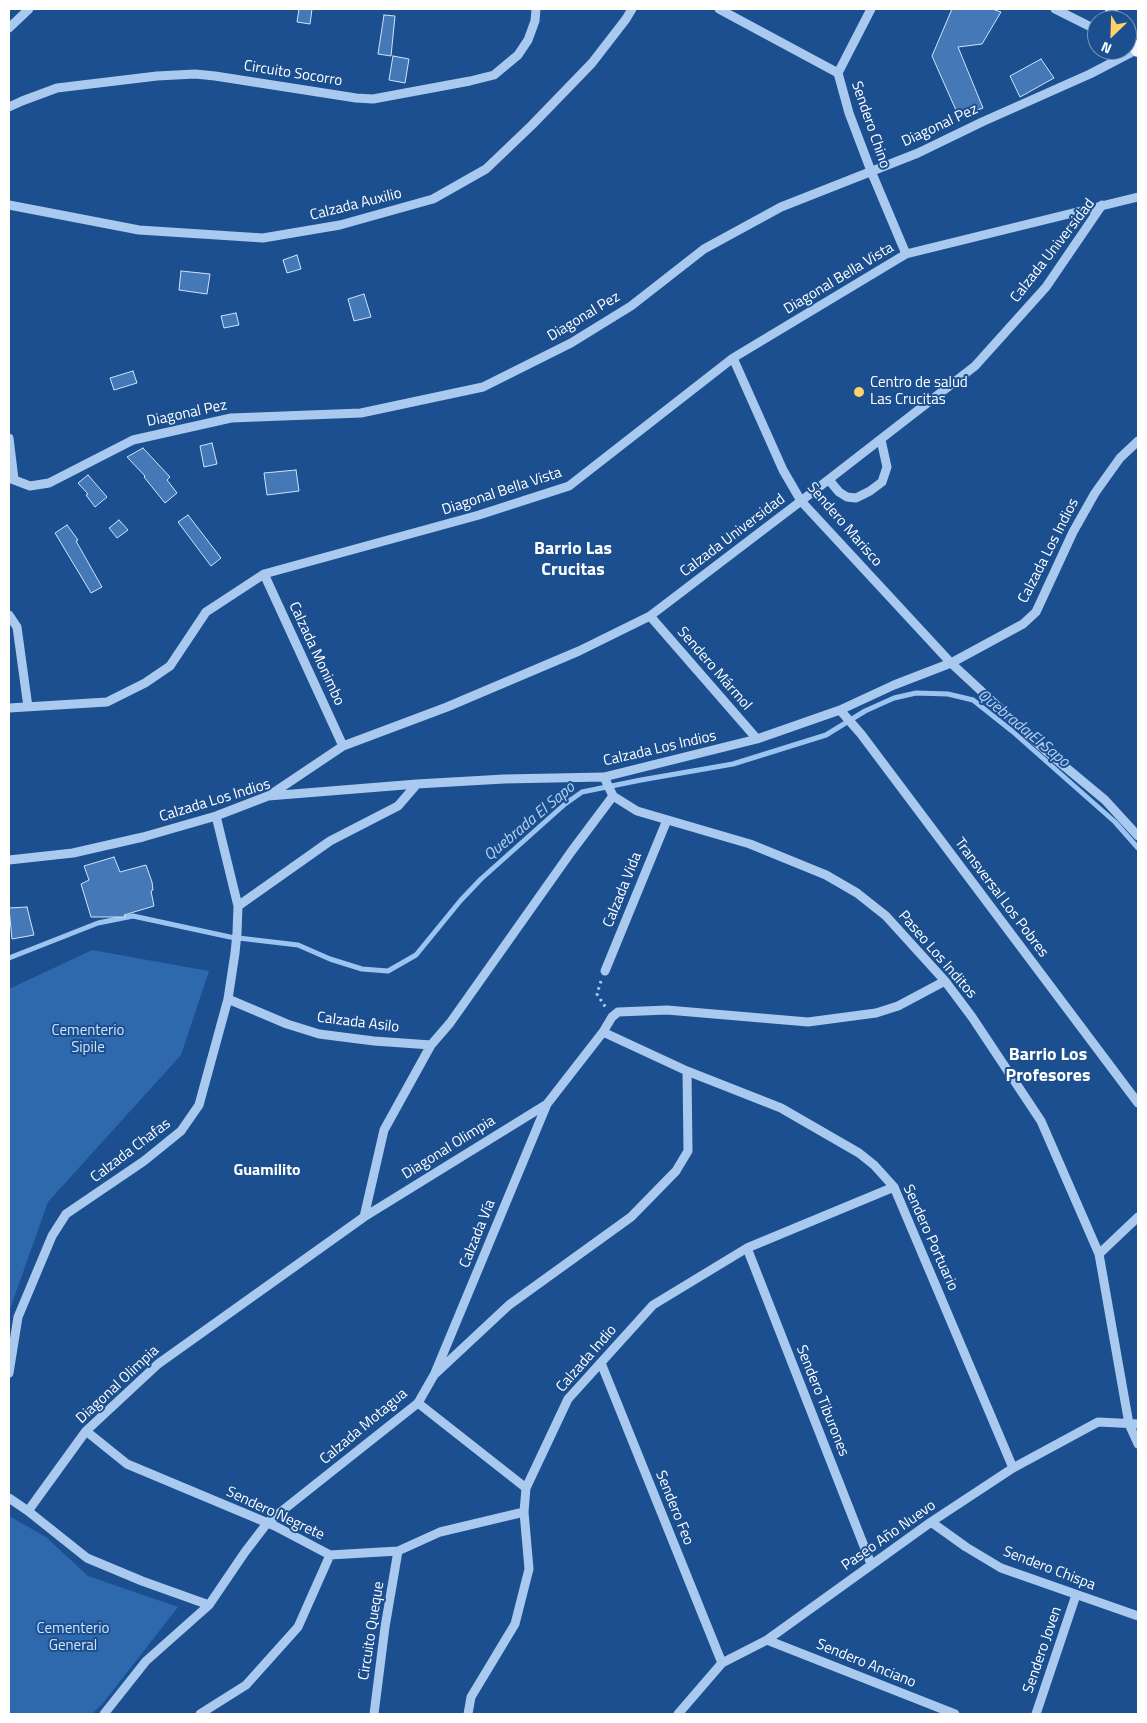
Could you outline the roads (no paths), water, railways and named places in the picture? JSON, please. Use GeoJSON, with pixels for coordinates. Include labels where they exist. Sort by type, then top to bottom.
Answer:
{"type":"FeatureCollection","features":[{"type":"Feature","properties":{"kind":"street"},"geometry":{"type":"LineString","coordinates":[[9,28],[29,9]]}},
{"type":"Feature","properties":{"kind":"street","name":"Circuito Socorro"},"geometry":{"type":"LineString","coordinates":[[9,107],[57,88],[157,76],[195,74],[215,76],[372,99],[470,81],[494,75],[518,55],[528,40],[535,21],[536,9]]}},
{"type":"Feature","properties":{"kind":"street","name":"Calzada Auxilio"},"geometry":{"type":"LineString","coordinates":[[9,205],[138,230],[263,238],[340,225],[433,199],[486,169],[592,63],[632,9]]}},
{"type":"Feature","properties":{"kind":"street","name":"Sendero Chino"},"geometry":{"type":"LineString","coordinates":[[720,9],[838,72],[849,113],[906,254]]}},
{"type":"Feature","properties":{"kind":"street"},"geometry":{"type":"LineString","coordinates":[[838,72],[871,9]]}},
{"type":"Feature","properties":{"kind":"street"},"geometry":{"type":"LineString","coordinates":[[1055,9],[1087,25]]}},
{"type":"Feature","properties":{"kind":"street","name":"Diagonal Pez"},"geometry":{"type":"LineString","coordinates":[[12,478],[30,486],[49,484],[133,440],[230,418],[361,413],[482,387],[571,343],[631,306],[704,249],[781,207],[918,153],[1090,74],[1115,60]]}},
{"type":"Feature","properties":{"kind":"street","name":"Calzada Universidad"},"geometry":{"type":"LineString","coordinates":[[268,796],[343,746],[474,696],[579,651],[650,616],[975,366],[1046,287],[1102,205],[1138,197]]}},
{"type":"Feature","properties":{"kind":"street","name":"Diagonal Bella Vista"},"geometry":{"type":"LineString","coordinates":[[9,708],[107,702],[170,666],[206,612],[264,574],[479,515],[568,486],[733,358],[906,254],[1102,205]]}},
{"type":"Feature","properties":{"kind":"street","name":"Sendero Marisco"},"geometry":{"type":"LineString","coordinates":[[733,358],[783,470],[801,501],[951,663],[1045,750],[1105,800],[1138,836]]}},
{"type":"Feature","properties":{"kind":"street"},"geometry":{"type":"LineString","coordinates":[[9,438],[12,478]]}},
{"type":"Feature","properties":{"kind":"street"},"geometry":{"type":"LineString","coordinates":[[829,480],[847,497],[856,498],[876,487],[882,482],[887,467],[881,440]]}},
{"type":"Feature","properties":{"kind":"street","name":"Calzada Los Indios"},"geometry":{"type":"LineString","coordinates":[[9,860],[73,853],[143,837],[216,816],[268,796],[417,784],[604,777],[757,739],[843,714],[894,685],[951,663],[1022,624],[1036,612],[1073,532],[1095,494],[1120,458],[1138,441]]}},
{"type":"Feature","properties":{"kind":"street","name":"Calzada Monimbo"},"geometry":{"type":"LineString","coordinates":[[264,574],[343,746]]}},
{"type":"Feature","properties":{"kind":"street"},"geometry":{"type":"LineString","coordinates":[[9,615],[17,627],[28,708]]}},
{"type":"Feature","properties":{"kind":"street","name":"Sendero Mármol"},"geometry":{"type":"LineString","coordinates":[[650,616],[757,739]]}},
{"type":"Feature","properties":{"kind":"street","name":"Transversal Los Pobres"},"geometry":{"type":"LineString","coordinates":[[843,714],[861,734],[1138,1103]]}},
{"type":"Feature","properties":{"kind":"street"},"geometry":{"type":"LineString","coordinates":[[364,1217],[384,1130],[431,1045],[450,1023],[613,796],[604,777]]}},
{"type":"Feature","properties":{"kind":"street"},"geometry":{"type":"LineString","coordinates":[[238,906],[330,841],[398,806],[417,784]]}},
{"type":"Feature","properties":{"kind":"street","name":"Paseo Los Inditos"},"geometry":{"type":"LineString","coordinates":[[613,796],[637,811],[750,844],[826,875],[857,894],[886,916],[945,981],[1041,1121],[1099,1254],[1138,1444]]}},
{"type":"Feature","properties":{"kind":"street","name":"Calzada Chafas"},"geometry":{"type":"LineString","coordinates":[[9,1373],[18,1317],[52,1236],[66,1214],[144,1161],[181,1131],[199,1105],[228,999],[236,953],[238,906],[216,816]]}},
{"type":"Feature","properties":{"kind":"street","name":"Calzada Vida"},"geometry":{"type":"LineString","coordinates":[[605,971],[667,820]]}},
{"type":"Feature","properties":{"kind":"street","name":"Diagonal Olimpia"},"geometry":{"type":"LineString","coordinates":[[28,1511],[86,1431],[158,1364],[364,1217],[547,1104],[603,1032],[612,1017],[618,1012],[667,1010],[808,1022],[876,1013],[898,1006],[945,981]]}},
{"type":"Feature","properties":{"kind":"street","name":"Calzada Asilo"},"geometry":{"type":"LineString","coordinates":[[228,999],[287,1024],[319,1034],[374,1041],[431,1045]]}},
{"type":"Feature","properties":{"kind":"street","name":"Sendero Portuario"},"geometry":{"type":"LineString","coordinates":[[603,1032],[687,1071],[782,1108],[859,1153],[894,1187],[1013,1468]]}},
{"type":"Feature","properties":{"kind":"street","name":"Calzada Motagua"},"geometry":{"type":"LineString","coordinates":[[104,1714],[146,1661],[209,1605],[268,1522],[418,1403],[434,1375],[509,1306],[630,1217],[676,1171],[688,1151],[687,1071]]}},
{"type":"Feature","properties":{"kind":"street","name":"Calzada Vía"},"geometry":{"type":"LineString","coordinates":[[434,1375],[547,1104]]}},
{"type":"Feature","properties":{"kind":"street","name":"Calzada Indio"},"geometry":{"type":"LineString","coordinates":[[468,1714],[471,1697],[515,1624],[529,1569],[524,1512],[526,1488],[568,1399],[653,1305],[747,1248],[894,1187]]}},
{"type":"Feature","properties":{"kind":"street"},"geometry":{"type":"LineString","coordinates":[[1099,1254],[1138,1217]]}},
{"type":"Feature","properties":{"kind":"street","name":"Sendero Tiburones"},"geometry":{"type":"LineString","coordinates":[[747,1248],[871,1564]]}},
{"type":"Feature","properties":{"kind":"street","name":"Sendero Feo"},"geometry":{"type":"LineString","coordinates":[[601,1363],[722,1663]]}},
{"type":"Feature","properties":{"kind":"street"},"geometry":{"type":"LineString","coordinates":[[418,1403],[526,1488]]}},
{"type":"Feature","properties":{"kind":"street","name":"Paseo Año Nuevo"},"geometry":{"type":"LineString","coordinates":[[678,1714],[722,1663],[767,1640],[931,1522],[1013,1468],[1098,1422],[1134,1424]]}},
{"type":"Feature","properties":{"kind":"street","name":"Sendero Negrete"},"geometry":{"type":"LineString","coordinates":[[86,1431],[128,1464],[268,1522],[330,1555],[398,1551],[440,1532],[524,1512]]}},
{"type":"Feature","properties":{"kind":"street"},"geometry":{"type":"LineString","coordinates":[[9,1498],[86,1558],[209,1605]]}},
{"type":"Feature","properties":{"kind":"street","name":"Sendero Chispa"},"geometry":{"type":"LineString","coordinates":[[931,1522],[966,1547],[1001,1568],[1138,1616]]}},
{"type":"Feature","properties":{"kind":"street","name":"Circuito Queque"},"geometry":{"type":"LineString","coordinates":[[374,1714],[385,1627],[398,1551]]}},
{"type":"Feature","properties":{"kind":"street"},"geometry":{"type":"LineString","coordinates":[[200,1714],[246,1685],[298,1627],[330,1555]]}},
{"type":"Feature","properties":{"kind":"street","name":"Sendero Joven"},"geometry":{"type":"LineString","coordinates":[[1036,1714],[1076,1595]]}},
{"type":"Feature","properties":{"kind":"street","name":"Sendero Anciano"},"geometry":{"type":"LineString","coordinates":[[767,1640],[955,1714]]}},
{"type":"Feature","properties":{"kind":"waterway","name":"Quebrada El Sapo"},"geometry":{"type":"LineString","coordinates":[[9,958],[98,923],[133,916],[230,937],[298,945],[330,959],[362,969],[388,971],[416,955],[461,900],[481,879],[565,804],[582,792],[733,764],[826,735],[865,711],[894,698],[916,693],[948,694],[973,700],[1012,731],[1115,822],[1138,848]]}},
{"type":"Feature","properties":{"kind":"place","name":"Centro de salud Las Crucitas"},"geometry":{"type":"Point","coordinates":[859,392]}},
{"type":"Feature","properties":{"kind":"district","name":"Barrio Las Crucitas"},"geometry":{"type":"Point","coordinates":[573,560]}},
{"type":"Feature","properties":{"kind":"district","name":"Barrio Los Profesores"},"geometry":{"type":"Point","coordinates":[1048,1066]}},
{"type":"Feature","properties":{"kind":"district","name":"Guamilito"},"geometry":{"type":"Point","coordinates":[267,1171]}},
{"type":"Feature","properties":{"kind":"park label","name":"Cementerio Sipile"},"geometry":{"type":"Point","coordinates":[88,1040]}},
{"type":"Feature","properties":{"kind":"park label","name":"Cementerio General"},"geometry":{"type":"Point","coordinates":[73,1638]}}]}
